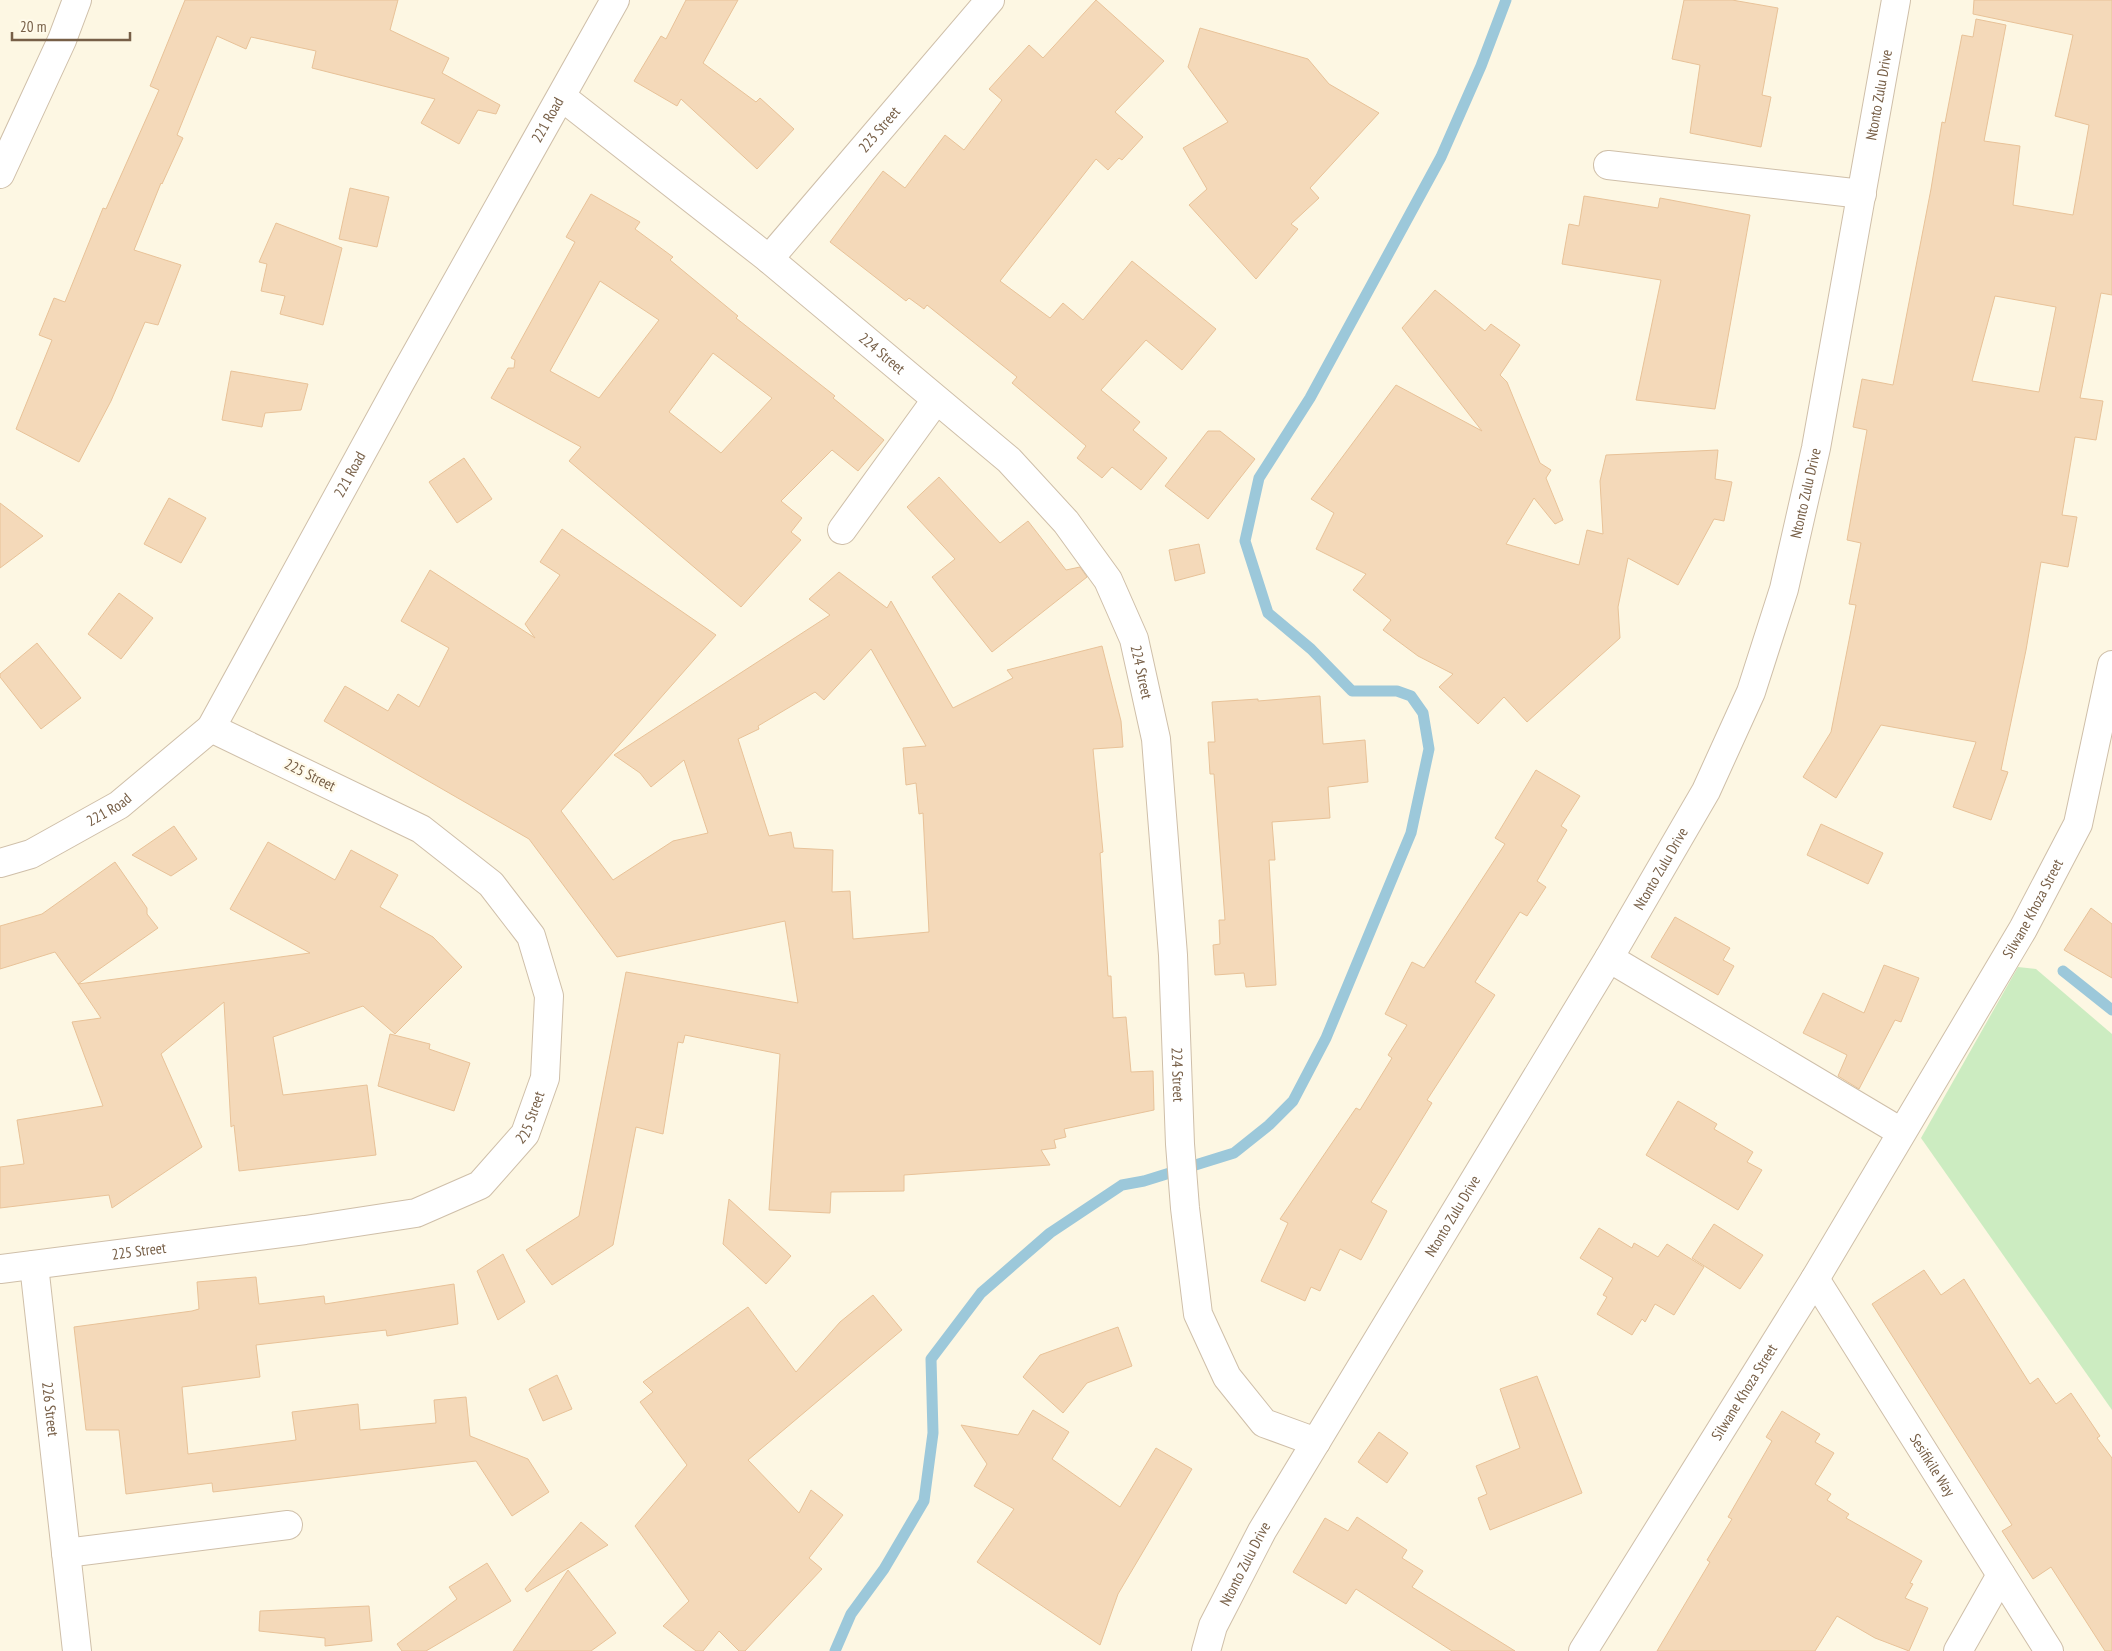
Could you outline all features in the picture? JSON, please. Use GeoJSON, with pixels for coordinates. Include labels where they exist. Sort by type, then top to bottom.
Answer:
{"type":"FeatureCollection","features":[{"type":"Feature","properties":{"kind":"street"},"geometry":{"type":"LineString","coordinates":[[0,174],[62,40],[77,0]]}},
{"type":"Feature","properties":{"kind":"street","name":"221 Road"},"geometry":{"type":"LineString","coordinates":[[0,863],[31,854],[118,805],[211,728],[401,381],[615,0]]}},
{"type":"Feature","properties":{"kind":"street","name":"223 Street"},"geometry":{"type":"LineString","coordinates":[[769,259],[990,0]]}},
{"type":"Feature","properties":{"kind":"street","name":"Ntonto Zulu Drive"},"geometry":{"type":"LineString","coordinates":[[1206,1651],[1213,1626],[1262,1531],[1609,958],[1706,792],[1751,692],[1784,589],[1816,448],[1896,0]]}},
{"type":"Feature","properties":{"kind":"street","name":"224 Street"},"geometry":{"type":"LineString","coordinates":[[562,97],[769,259],[1009,460],[1066,522],[1108,580],[1134,639],[1156,739],[1173,955],[1180,1144],[1185,1208],[1198,1314],[1227,1377],[1264,1423],[1316,1442]]}},
{"type":"Feature","properties":{"kind":"street"},"geometry":{"type":"LineString","coordinates":[[1608,165],[1862,194]]}},
{"type":"Feature","properties":{"kind":"street"},"geometry":{"type":"LineString","coordinates":[[842,530],[936,400]]}},
{"type":"Feature","properties":{"kind":"street","name":"Silwane Khoza Street"},"geometry":{"type":"LineString","coordinates":[[1583,1651],[1815,1279],[2023,928],[2078,824],[2103,747],[2112,665]]}},
{"type":"Feature","properties":{"kind":"street","name":"225 Street"},"geometry":{"type":"LineString","coordinates":[[0,1269],[416,1214],[480,1185],[525,1134],[545,1078],[549,996],[531,936],[491,884],[421,829],[211,728]]}},
{"type":"Feature","properties":{"kind":"street"},"geometry":{"type":"LineString","coordinates":[[1609,958],[1901,1132]]}},
{"type":"Feature","properties":{"kind":"street","name":"226 Street"},"geometry":{"type":"LineString","coordinates":[[34,1265],[77,1651]]}},
{"type":"Feature","properties":{"kind":"street","name":"Sesifikile Way"},"geometry":{"type":"LineString","coordinates":[[1815,1279],[2048,1651]]}},
{"type":"Feature","properties":{"kind":"street"},"geometry":{"type":"LineString","coordinates":[[66,1553],[288,1525]]}},
{"type":"Feature","properties":{"kind":"street"},"geometry":{"type":"LineString","coordinates":[[1958,1651],[2000,1575]]}},
{"type":"Feature","properties":{"kind":"green space"},"geometry":{"type":"Polygon","coordinates":[[[2018,967],[2036,969],[2112,1034],[2112,1410],[1921,1138],[2018,967]]]}},
{"type":"Feature","properties":{"kind":"building"},"geometry":{"type":"Polygon","coordinates":[[[185,0],[398,0],[390,30],[449,58],[442,73],[500,105],[496,114],[478,110],[459,144],[421,123],[435,99],[312,68],[316,51],[251,37],[246,49],[217,36],[177,135],[183,138],[161,183],[134,250],[181,265],[158,325],[145,322],[111,401],[79,462],[16,429],[52,340],[39,335],[54,298],[65,302],[103,208],[106,209],[159,90],[150,86],[185,0]]]}},
{"type":"Feature","properties":{"kind":"building"},"geometry":{"type":"Polygon","coordinates":[[[686,0],[738,0],[703,63],[756,102],[760,98],[794,129],[757,169],[681,99],[677,106],[634,81],[661,36],[666,39],[686,0]]]}},
{"type":"Feature","properties":{"kind":"building"},"geometry":{"type":"Polygon","coordinates":[[[1096,0],[1164,61],[1115,112],[1143,137],[1122,160],[1119,158],[1108,170],[1096,159],[1000,281],[1050,318],[1063,303],[1083,320],[1132,261],[1216,329],[1182,370],[1146,340],[1101,390],[1140,422],[1133,430],[1167,458],[1141,490],[1112,467],[1102,478],[1077,458],[1086,446],[1012,383],[1017,377],[927,305],[924,309],[909,298],[906,301],[830,242],[883,171],[905,188],[945,135],[964,150],[1002,100],[989,89],[1029,45],[1043,58],[1096,0]]]}},
{"type":"Feature","properties":{"kind":"building"},"geometry":{"type":"Polygon","coordinates":[[[1684,0],[1732,0],[1778,8],[1762,95],[1771,97],[1761,147],[1690,133],[1700,65],[1672,59],[1684,0]]]}},
{"type":"Feature","properties":{"kind":"building"},"geometry":{"type":"Polygon","coordinates":[[[1974,0],[2112,0],[2112,295],[2101,293],[2080,398],[2103,401],[2096,440],[2075,437],[2062,515],[2077,517],[2068,567],[2041,562],[2026,650],[2001,770],[2008,772],[1991,820],[1953,807],[1976,742],[1881,725],[1836,798],[1803,777],[1831,732],[1856,605],[1849,604],[1861,543],[1847,540],[1867,430],[1853,427],[1862,379],[1893,385],[1942,122],[1945,123],[1962,35],[1973,37],[1976,19],[2006,25],[1984,141],[2020,146],[2013,205],[2073,215],[2089,125],[2055,116],[2073,35],[1973,14],[1974,0]],[[1995,296],[1972,381],[2039,392],[2056,307],[1995,296]]]}},
{"type":"Feature","properties":{"kind":"building"},"geometry":{"type":"Polygon","coordinates":[[[1200,28],[1308,59],[1329,84],[1379,113],[1310,188],[1319,198],[1291,224],[1298,229],[1256,279],[1189,205],[1207,189],[1183,148],[1228,122],[1188,67],[1200,28]]]}},
{"type":"Feature","properties":{"kind":"building"},"geometry":{"type":"Polygon","coordinates":[[[350,188],[389,197],[377,247],[339,239],[350,188]]]}},
{"type":"Feature","properties":{"kind":"building"},"geometry":{"type":"Polygon","coordinates":[[[591,194],[640,222],[635,229],[673,257],[670,260],[738,316],[736,318],[835,396],[833,398],[884,440],[858,471],[832,450],[781,501],[802,518],[791,532],[801,540],[741,607],[569,461],[581,447],[491,398],[508,368],[514,368],[515,360],[511,358],[575,242],[566,237],[591,194]],[[600,281],[550,371],[599,398],[659,320],[600,281]],[[713,353],[669,412],[721,453],[772,398],[713,353]]]}},
{"type":"Feature","properties":{"kind":"building"},"geometry":{"type":"Polygon","coordinates":[[[1584,196],[1658,208],[1660,198],[1750,215],[1715,409],[1636,400],[1661,280],[1562,264],[1569,224],[1579,226],[1584,196]]]}},
{"type":"Feature","properties":{"kind":"building"},"geometry":{"type":"Polygon","coordinates":[[[276,223],[342,248],[323,325],[280,314],[285,296],[261,291],[267,264],[259,262],[276,223]]]}},
{"type":"Feature","properties":{"kind":"building"},"geometry":{"type":"Polygon","coordinates":[[[1435,290],[1485,331],[1491,324],[1520,345],[1500,375],[1507,382],[1540,463],[1551,470],[1546,478],[1563,520],[1555,524],[1534,498],[1506,544],[1579,565],[1587,530],[1603,534],[1600,481],[1606,455],[1718,450],[1715,479],[1732,482],[1724,521],[1714,519],[1678,585],[1628,558],[1618,607],[1620,638],[1527,722],[1504,697],[1478,724],[1439,687],[1453,674],[1418,656],[1383,630],[1391,620],[1353,590],[1366,574],[1316,549],[1334,513],[1311,499],[1396,385],[1482,431],[1402,328],[1435,290]]]}},
{"type":"Feature","properties":{"kind":"building"},"geometry":{"type":"Polygon","coordinates":[[[231,371],[308,384],[301,410],[265,413],[262,427],[222,420],[231,371]]]}},
{"type":"Feature","properties":{"kind":"building"},"geometry":{"type":"Polygon","coordinates":[[[1208,431],[1220,431],[1255,459],[1208,519],[1165,486],[1208,431]]]}},
{"type":"Feature","properties":{"kind":"building"},"geometry":{"type":"Polygon","coordinates":[[[464,458],[492,499],[457,523],[429,482],[464,458]]]}},
{"type":"Feature","properties":{"kind":"building"},"geometry":{"type":"Polygon","coordinates":[[[939,477],[1000,543],[1028,521],[1066,570],[1080,567],[1087,577],[992,652],[932,577],[955,559],[907,507],[939,477]]]}},
{"type":"Feature","properties":{"kind":"building"},"geometry":{"type":"Polygon","coordinates":[[[169,498],[206,518],[181,563],[144,544],[169,498]]]}},
{"type":"Feature","properties":{"kind":"building"},"geometry":{"type":"Polygon","coordinates":[[[0,503],[43,536],[0,568],[0,503]]]}},
{"type":"Feature","properties":{"kind":"building"},"geometry":{"type":"Polygon","coordinates":[[[562,529],[716,635],[561,811],[613,880],[673,841],[708,833],[684,760],[651,787],[640,773],[614,755],[830,615],[809,599],[839,572],[887,608],[891,601],[953,708],[1013,678],[1007,670],[1102,646],[1121,721],[1123,747],[1093,749],[1103,852],[1100,853],[1108,976],[1111,976],[1113,1018],[1126,1017],[1131,1072],[1153,1071],[1154,1110],[1064,1129],[1066,1137],[1054,1140],[1056,1148],[1041,1150],[1050,1165],[904,1175],[904,1191],[831,1192],[830,1213],[769,1210],[780,1054],[685,1035],[683,1043],[678,1042],[663,1134],[636,1127],[613,1245],[552,1285],[526,1250],[579,1216],[626,972],[798,1003],[785,921],[617,957],[529,839],[324,721],[345,686],[388,711],[398,694],[419,707],[449,648],[401,621],[430,570],[535,638],[525,624],[560,575],[540,562],[562,529]],[[871,649],[824,700],[815,692],[758,726],[759,729],[738,739],[769,836],[791,832],[794,848],[833,850],[832,892],[850,891],[853,939],[929,932],[923,813],[919,814],[916,783],[906,785],[903,748],[926,746],[871,649]]]}},
{"type":"Feature","properties":{"kind":"building"},"geometry":{"type":"Polygon","coordinates":[[[1199,544],[1205,573],[1175,581],[1169,550],[1199,544]]]}},
{"type":"Feature","properties":{"kind":"building"},"geometry":{"type":"Polygon","coordinates":[[[119,593],[153,618],[121,659],[88,634],[119,593]]]}},
{"type":"Feature","properties":{"kind":"building"},"geometry":{"type":"Polygon","coordinates":[[[37,643],[81,698],[41,729],[0,677],[0,674],[37,643]]]}},
{"type":"Feature","properties":{"kind":"building"},"geometry":{"type":"Polygon","coordinates":[[[1320,696],[1323,744],[1365,740],[1368,782],[1328,787],[1330,818],[1272,822],[1275,860],[1269,860],[1276,985],[1246,987],[1244,973],[1215,975],[1213,945],[1220,944],[1219,920],[1225,920],[1214,774],[1210,774],[1208,742],[1215,742],[1212,702],[1258,699],[1258,701],[1320,696]]]}},
{"type":"Feature","properties":{"kind":"building"},"geometry":{"type":"Polygon","coordinates":[[[1536,770],[1580,796],[1561,826],[1567,830],[1537,881],[1546,887],[1527,916],[1520,912],[1475,982],[1495,995],[1427,1100],[1432,1103],[1371,1202],[1387,1211],[1361,1260],[1340,1249],[1320,1291],[1311,1287],[1305,1301],[1261,1281],[1288,1223],[1280,1219],[1356,1108],[1360,1110],[1392,1058],[1388,1055],[1407,1025],[1385,1014],[1412,962],[1424,968],[1505,844],[1495,838],[1536,770]]]}},
{"type":"Feature","properties":{"kind":"building"},"geometry":{"type":"Polygon","coordinates":[[[1821,824],[1883,853],[1868,884],[1807,855],[1821,824]]]}},
{"type":"Feature","properties":{"kind":"building"},"geometry":{"type":"Polygon","coordinates":[[[174,826],[197,859],[171,876],[132,855],[174,826]]]}},
{"type":"Feature","properties":{"kind":"building"},"geometry":{"type":"Polygon","coordinates":[[[268,842],[335,880],[351,850],[398,875],[380,907],[433,937],[462,967],[395,1034],[363,1006],[273,1037],[283,1095],[367,1085],[376,1155],[239,1171],[234,1125],[231,1127],[224,1002],[161,1054],[202,1147],[112,1208],[109,1195],[0,1208],[0,1167],[24,1164],[17,1120],[103,1106],[72,1022],[101,1018],[78,984],[310,953],[230,909],[268,842]]]}},
{"type":"Feature","properties":{"kind":"building"},"geometry":{"type":"Polygon","coordinates":[[[115,862],[147,908],[147,914],[158,928],[78,984],[55,952],[0,969],[0,926],[42,914],[115,862]]]}},
{"type":"Feature","properties":{"kind":"building"},"geometry":{"type":"Polygon","coordinates":[[[2091,908],[2112,924],[2112,978],[2064,950],[2091,908]]]}},
{"type":"Feature","properties":{"kind":"building"},"geometry":{"type":"Polygon","coordinates":[[[1675,917],[1730,948],[1723,960],[1734,966],[1718,995],[1651,957],[1675,917]]]}},
{"type":"Feature","properties":{"kind":"building"},"geometry":{"type":"Polygon","coordinates":[[[1884,965],[1919,978],[1901,1022],[1895,1020],[1859,1089],[1838,1076],[1847,1055],[1803,1033],[1823,993],[1864,1013],[1884,965]]]}},
{"type":"Feature","properties":{"kind":"building"},"geometry":{"type":"Polygon","coordinates":[[[390,1034],[430,1044],[429,1049],[470,1063],[454,1111],[378,1086],[390,1034]]]}},
{"type":"Feature","properties":{"kind":"building"},"geometry":{"type":"Polygon","coordinates":[[[1678,1101],[1717,1124],[1714,1129],[1753,1152],[1747,1162],[1762,1170],[1738,1210],[1646,1155],[1678,1101]]]}},
{"type":"Feature","properties":{"kind":"building"},"geometry":{"type":"Polygon","coordinates":[[[729,1199],[791,1256],[766,1284],[723,1244],[729,1199]]]}},
{"type":"Feature","properties":{"kind":"building"},"geometry":{"type":"Polygon","coordinates":[[[1714,1224],[1763,1255],[1740,1289],[1692,1258],[1714,1224]]]}},
{"type":"Feature","properties":{"kind":"building"},"geometry":{"type":"Polygon","coordinates":[[[1599,1228],[1632,1248],[1634,1243],[1658,1257],[1667,1244],[1704,1267],[1674,1315],[1655,1304],[1645,1322],[1642,1319],[1632,1335],[1597,1314],[1607,1297],[1603,1295],[1613,1278],[1580,1258],[1599,1228]]]}},
{"type":"Feature","properties":{"kind":"building"},"geometry":{"type":"Polygon","coordinates":[[[503,1254],[525,1302],[498,1320],[477,1271],[503,1254]]]}},
{"type":"Feature","properties":{"kind":"building"},"geometry":{"type":"Polygon","coordinates":[[[1924,1270],[1941,1295],[1964,1279],[2030,1384],[2038,1378],[2056,1404],[2071,1393],[2100,1436],[2097,1438],[2112,1458],[2112,1651],[2105,1651],[2051,1567],[2033,1579],[2002,1531],[2012,1525],[1872,1304],[1924,1270]]]}},
{"type":"Feature","properties":{"kind":"building"},"geometry":{"type":"Polygon","coordinates":[[[256,1277],[259,1304],[324,1296],[325,1304],[454,1284],[458,1324],[387,1336],[386,1330],[256,1345],[260,1377],[182,1387],[188,1454],[296,1440],[292,1412],[358,1404],[360,1430],[436,1423],[434,1400],[466,1397],[470,1436],[528,1459],[549,1492],[512,1516],[476,1461],[213,1492],[212,1483],[126,1494],[119,1430],[86,1430],[74,1327],[192,1311],[199,1309],[197,1282],[256,1277]]]}},
{"type":"Feature","properties":{"kind":"building"},"geometry":{"type":"Polygon","coordinates":[[[873,1295],[902,1330],[748,1460],[799,1513],[811,1490],[843,1515],[809,1558],[822,1569],[745,1651],[739,1651],[719,1631],[703,1651],[696,1651],[663,1626],[689,1601],[635,1526],[687,1465],[640,1402],[653,1392],[643,1382],[748,1307],[796,1372],[840,1322],[873,1295]]]}},
{"type":"Feature","properties":{"kind":"building"},"geometry":{"type":"Polygon","coordinates":[[[1118,1327],[1132,1366],[1087,1383],[1063,1413],[1023,1377],[1040,1355],[1118,1327]]]}},
{"type":"Feature","properties":{"kind":"building"},"geometry":{"type":"Polygon","coordinates":[[[557,1375],[572,1409],[543,1421],[529,1389],[557,1375]]]}},
{"type":"Feature","properties":{"kind":"building"},"geometry":{"type":"Polygon","coordinates":[[[1537,1376],[1582,1493],[1490,1530],[1478,1498],[1487,1494],[1476,1466],[1520,1448],[1500,1389],[1537,1376]]]}},
{"type":"Feature","properties":{"kind":"building"},"geometry":{"type":"Polygon","coordinates":[[[1033,1410],[1069,1432],[1052,1459],[1120,1507],[1156,1448],[1192,1469],[1118,1594],[1100,1645],[977,1562],[1014,1509],[974,1486],[987,1464],[961,1425],[1018,1435],[1033,1410]]]}},
{"type":"Feature","properties":{"kind":"building"},"geometry":{"type":"Polygon","coordinates":[[[1782,1411],[1820,1434],[1815,1442],[1834,1453],[1815,1484],[1831,1494],[1827,1500],[1849,1514],[1846,1518],[1922,1561],[1910,1583],[1913,1584],[1905,1598],[1928,1608],[1909,1651],[1875,1638],[1837,1616],[1815,1651],[1657,1651],[1710,1562],[1707,1560],[1732,1519],[1728,1517],[1772,1441],[1766,1437],[1782,1411]]]}},
{"type":"Feature","properties":{"kind":"building"},"geometry":{"type":"Polygon","coordinates":[[[1379,1432],[1408,1453],[1387,1483],[1358,1462],[1379,1432]]]}},
{"type":"Feature","properties":{"kind":"building"},"geometry":{"type":"Polygon","coordinates":[[[1357,1517],[1407,1550],[1402,1558],[1423,1571],[1412,1587],[1515,1651],[1452,1651],[1356,1589],[1346,1604],[1293,1572],[1325,1518],[1348,1531],[1357,1517]]]}},
{"type":"Feature","properties":{"kind":"building"},"geometry":{"type":"Polygon","coordinates":[[[581,1522],[608,1545],[527,1592],[525,1589],[581,1522]]]}},
{"type":"Feature","properties":{"kind":"building"},"geometry":{"type":"Polygon","coordinates":[[[487,1563],[511,1601],[426,1651],[402,1651],[397,1644],[457,1599],[449,1587],[487,1563]]]}},
{"type":"Feature","properties":{"kind":"building"},"geometry":{"type":"Polygon","coordinates":[[[568,1570],[616,1633],[591,1651],[513,1651],[568,1570]]]}},
{"type":"Feature","properties":{"kind":"building"},"geometry":{"type":"Polygon","coordinates":[[[369,1606],[372,1641],[325,1646],[325,1638],[259,1631],[260,1611],[369,1606]]]}},
{"type":"Feature","properties":{"kind":"waterway"},"geometry":{"type":"LineString","coordinates":[[835,1651],[851,1614],[884,1569],[924,1501],[933,1433],[931,1359],[981,1293],[1050,1233],[1122,1185],[1144,1181],[1234,1153],[1269,1125],[1293,1101],[1326,1038],[1411,833],[1429,749],[1423,713],[1411,696],[1397,691],[1352,691],[1311,649],[1268,613],[1245,541],[1259,478],[1310,398],[1441,157],[1481,66],[1506,0]]}},
{"type":"Feature","properties":{"kind":"waterway"},"geometry":{"type":"LineString","coordinates":[[2063,971],[2112,1010]]}}]}
